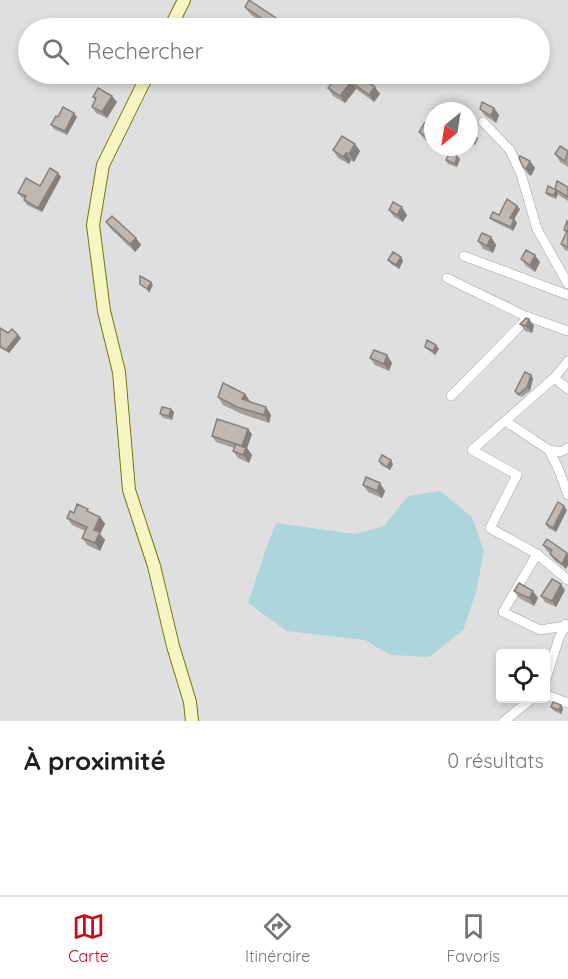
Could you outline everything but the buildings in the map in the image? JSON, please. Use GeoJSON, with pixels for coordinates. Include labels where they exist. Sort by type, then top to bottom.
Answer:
{"type":"FeatureCollection","features":[{"type":"Feature","properties":{"kind":"street"},"geometry":{"type":"LineString","coordinates":[[175,18],[184,0]]}},
{"type":"Feature","properties":{"kind":"street"},"geometry":{"type":"LineString","coordinates":[[143,84],[103,165],[93,225],[104,311],[119,372],[129,490],[154,566],[173,646],[190,702],[192,721]]}},
{"type":"Feature","properties":{"kind":"street"},"geometry":{"type":"LineString","coordinates":[[483,122],[510,150],[521,174],[537,229],[568,284]]}},
{"type":"Feature","properties":{"kind":"street"},"geometry":{"type":"LineString","coordinates":[[464,256],[568,295]]}},
{"type":"Feature","properties":{"kind":"street"},"geometry":{"type":"LineString","coordinates":[[447,278],[529,317],[568,331]]}},
{"type":"Feature","properties":{"kind":"street"},"geometry":{"type":"LineString","coordinates":[[451,396],[529,317]]}},
{"type":"Feature","properties":{"kind":"street"},"geometry":{"type":"LineString","coordinates":[[568,361],[554,378],[472,450],[517,475],[490,528],[537,554],[568,580]]}},
{"type":"Feature","properties":{"kind":"street"},"geometry":{"type":"LineString","coordinates":[[554,378],[568,389]]}},
{"type":"Feature","properties":{"kind":"street"},"geometry":{"type":"LineString","coordinates":[[505,421],[549,450],[560,452],[568,448]]}},
{"type":"Feature","properties":{"kind":"street"},"geometry":{"type":"LineString","coordinates":[[549,450],[568,495]]}},
{"type":"Feature","properties":{"kind":"street"},"geometry":{"type":"LineString","coordinates":[[537,554],[502,612],[540,630],[567,625]]}},
{"type":"Feature","properties":{"kind":"street"},"geometry":{"type":"LineString","coordinates":[[550,665],[558,638],[567,625]]}},
{"type":"Feature","properties":{"kind":"street"},"geometry":{"type":"LineString","coordinates":[[550,696],[568,703]]}},
{"type":"Feature","properties":{"kind":"street"},"geometry":{"type":"LineString","coordinates":[[504,721],[528,703]]}},
{"type":"Feature","properties":{"kind":"shaded area"},"geometry":{"type":"Polygon","coordinates":[[[0,0],[568,0],[568,721],[0,721],[0,0]]]}},
{"type":"Feature","properties":{"kind":"water"},"geometry":{"type":"Polygon","coordinates":[[[440,491],[472,517],[484,551],[476,593],[463,630],[429,657],[390,655],[365,640],[287,631],[248,603],[276,523],[355,534],[384,526],[408,496],[440,491]]]}}]}
